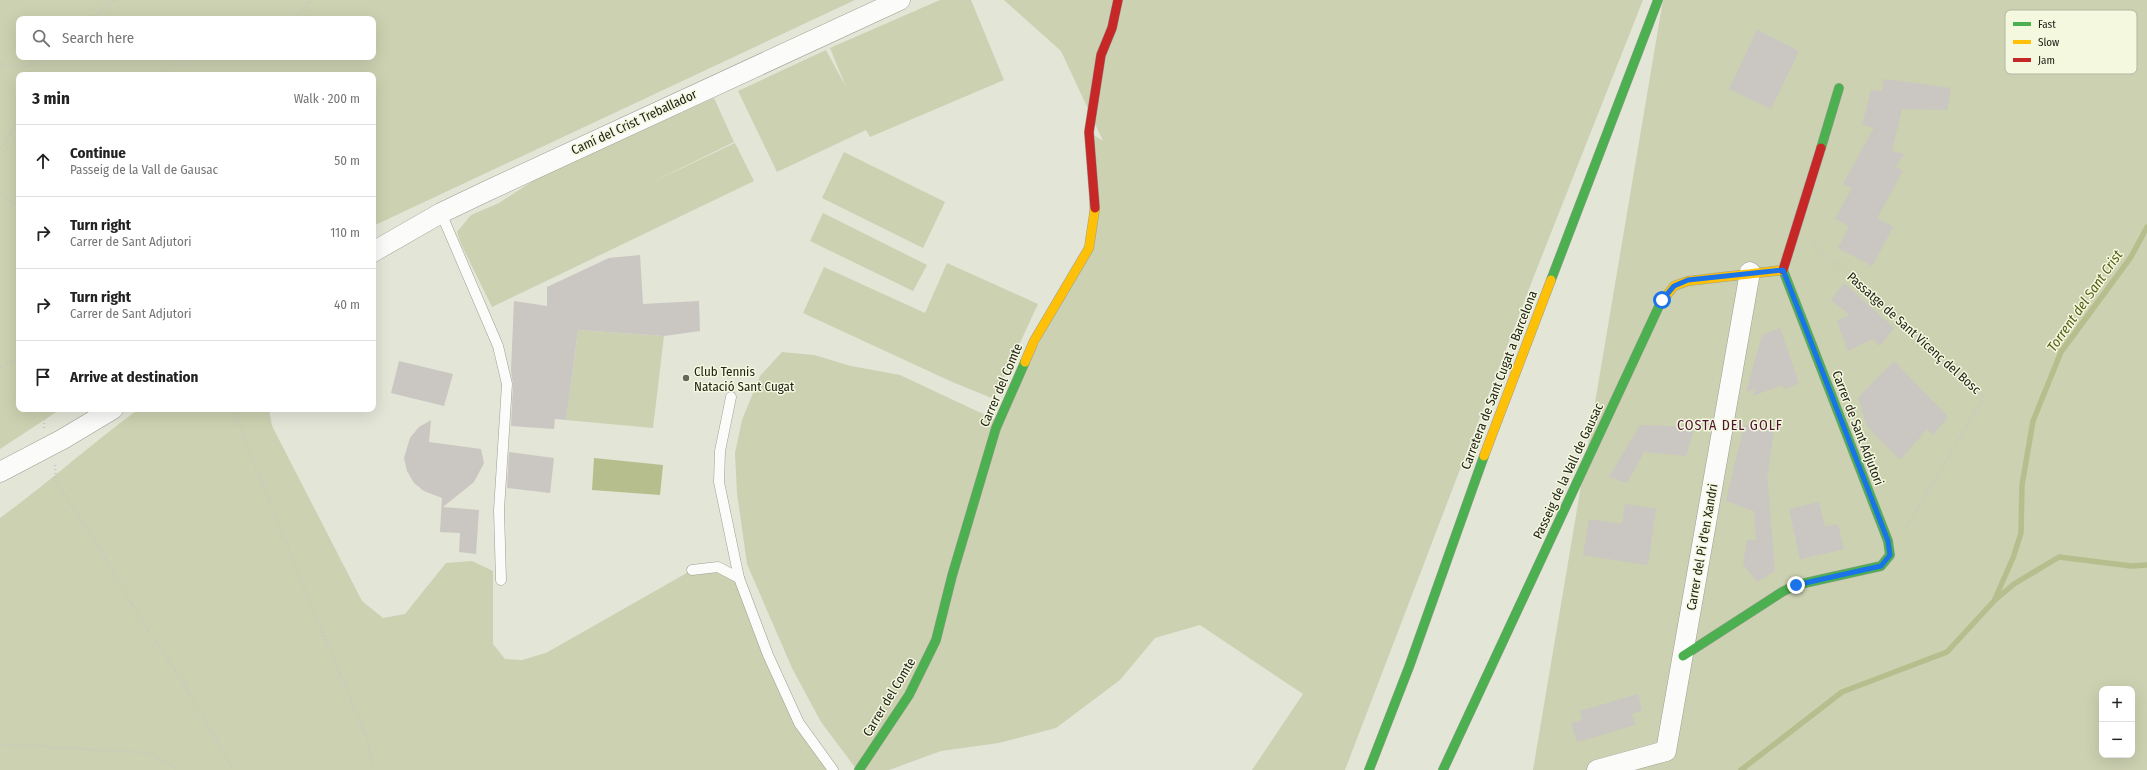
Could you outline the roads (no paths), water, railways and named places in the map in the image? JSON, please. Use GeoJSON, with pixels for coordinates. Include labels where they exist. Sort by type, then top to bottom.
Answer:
{"type":"FeatureCollection","features":[{"type":"Feature","properties":{"kind":"street","name":"Camí del Crist Treballador"},"geometry":{"type":"LineString","coordinates":[[376,250],[441,213],[900,0]]}},
{"type":"Feature","properties":{"kind":"street","name":"Carrer del Comte"},"geometry":{"type":"LineString","coordinates":[[858,770],[909,695],[936,640],[952,576],[996,428],[1034,340],[1089,248],[1095,204],[1089,132],[1101,54],[1112,28],[1118,0]]}},
{"type":"Feature","properties":{"kind":"street","name":"Carretera de Sant Cugat a Barcelona"},"geometry":{"type":"LineString","coordinates":[[1369,770],[1409,667],[1467,500],[1658,0]]}},
{"type":"Feature","properties":{"kind":"street"},"geometry":{"type":"LineString","coordinates":[[1783,270],[1839,88]]}},
{"type":"Feature","properties":{"kind":"street","name":"Passeig de la Vall de Gausac"},"geometry":{"type":"LineString","coordinates":[[1443,770],[1662,300],[1674,286],[1688,280],[1750,272],[1783,270]]}},
{"type":"Feature","properties":{"kind":"street","name":"Carrer de Sant Adjutori"},"geometry":{"type":"LineString","coordinates":[[1683,656],[1782,592],[1796,585],[1881,566],[1890,555],[1888,541],[1783,270]]}},
{"type":"Feature","properties":{"kind":"street","name":"Carrer del Pi d'en Xandri"},"geometry":{"type":"LineString","coordinates":[[1597,770],[1666,751],[1750,272]]}},
{"type":"Feature","properties":{"kind":"street"},"geometry":{"type":"LineString","coordinates":[[0,472],[63,439],[108,412]]}},
{"type":"Feature","properties":{"kind":"lane"},"geometry":{"type":"LineString","coordinates":[[441,213],[498,346],[507,384],[499,510],[501,580]]}},
{"type":"Feature","properties":{"kind":"lane"},"geometry":{"type":"LineString","coordinates":[[731,397],[720,451],[719,482],[739,578],[768,655],[799,723],[833,770]]}},
{"type":"Feature","properties":{"kind":"lane"},"geometry":{"type":"LineString","coordinates":[[692,570],[718,567],[739,578]]}},
{"type":"Feature","properties":{"kind":"waterway","name":"Torrent del Sant Crist"},"geometry":{"type":"LineString","coordinates":[[1741,770],[1842,692],[1947,652],[1994,601],[2013,558],[2021,533],[2022,485],[2033,421],[2061,352],[2131,257],[2147,227]]}},
{"type":"Feature","properties":{"kind":"waterway"},"geometry":{"type":"LineString","coordinates":[[1995,600],[2014,584],[2059,557],[2131,566],[2147,565]]}},
{"type":"Feature","properties":{"kind":"place","name":"Club Tennis Natació Sant Cugat"},"geometry":{"type":"Point","coordinates":[686,378]}},
{"type":"Feature","properties":{"kind":"district","name":"COSTA DEL GOLF"},"geometry":{"type":"Point","coordinates":[1730,425]}}]}
